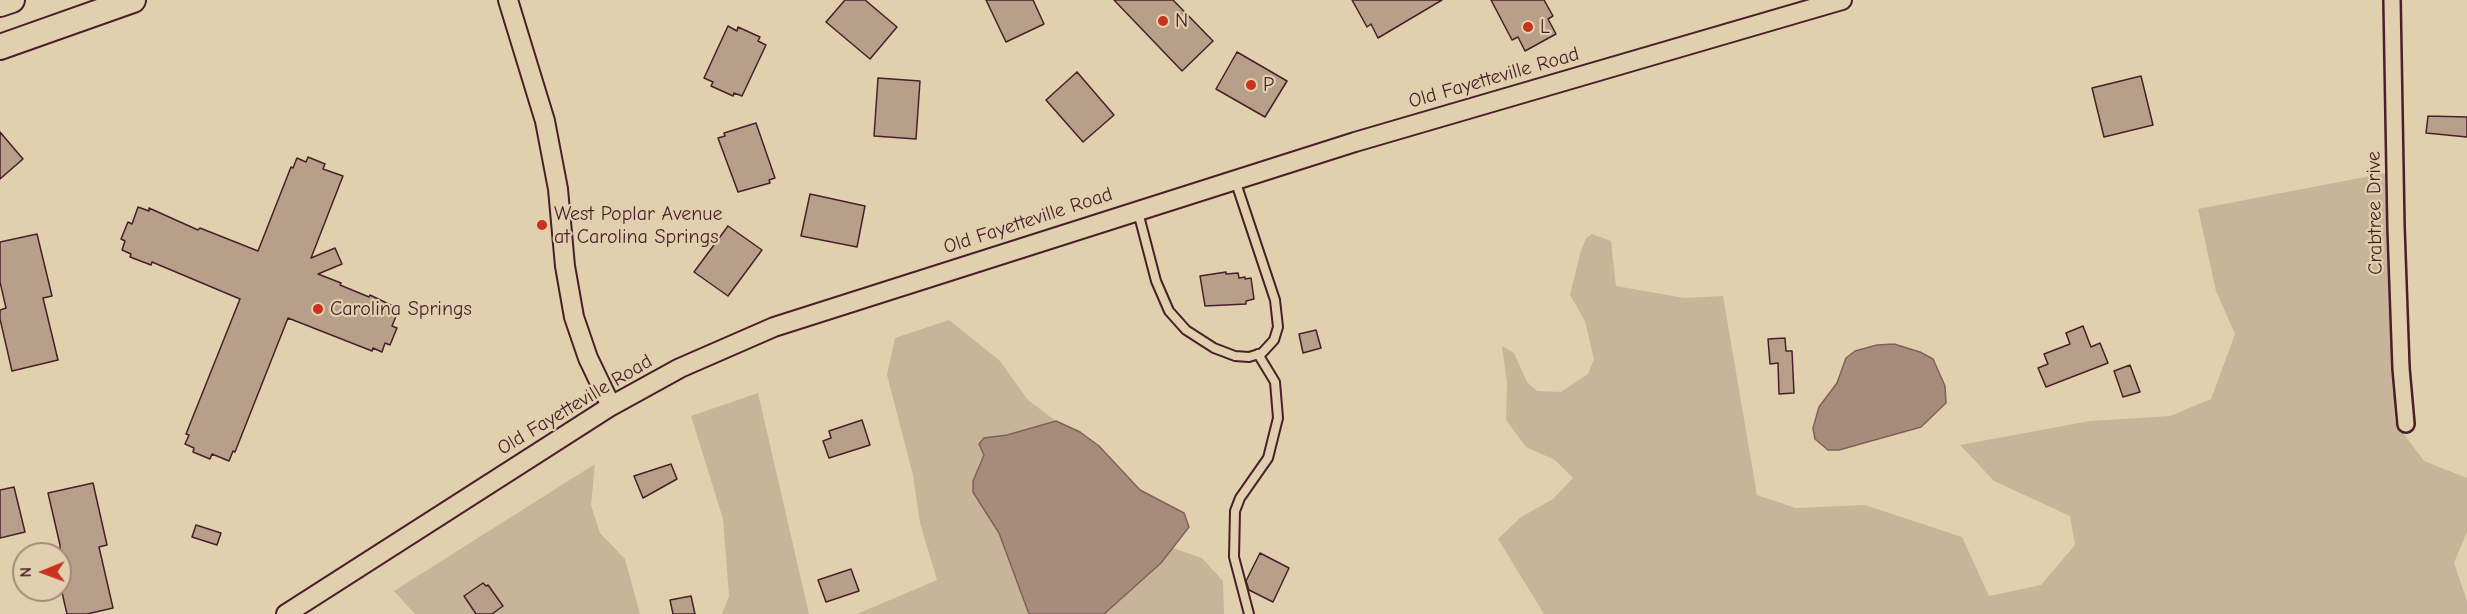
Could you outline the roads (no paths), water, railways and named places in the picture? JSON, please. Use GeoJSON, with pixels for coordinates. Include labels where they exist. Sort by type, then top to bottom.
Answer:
{"type":"FeatureCollection","features":[{"type":"Feature","properties":{"kind":"highway"},"geometry":{"type":"LineString","coordinates":[[0,4],[12,0]]}},
{"type":"Feature","properties":{"kind":"highway"},"geometry":{"type":"LineString","coordinates":[[0,47],[133,0]]}},
{"type":"Feature","properties":{"kind":"street"},"geometry":{"type":"LineString","coordinates":[[508,0],[534,78],[553,158],[574,317],[588,358],[611,406]]}},
{"type":"Feature","properties":{"kind":"street","name":"Old Fayetteville Road"},"geometry":{"type":"LineString","coordinates":[[286,614],[611,406],[680,368],[774,327],[1384,133],[1842,0]]}},
{"type":"Feature","properties":{"kind":"street","name":"Crabtree Drive"},"geometry":{"type":"LineString","coordinates":[[2392,0],[2397,253],[2401,368],[2406,424]]}},
{"type":"Feature","properties":{"kind":"lane"},"geometry":{"type":"LineString","coordinates":[[1138,210],[1156,281],[1169,310],[1186,330],[1214,348],[1235,356],[1258,354],[1274,340],[1278,327],[1275,300],[1234,180]]}},
{"type":"Feature","properties":{"kind":"lane"},"geometry":{"type":"LineString","coordinates":[[1249,614],[1234,557],[1235,511],[1240,498],[1268,459],[1278,418],[1275,382],[1258,354]]}},
{"type":"Feature","properties":{"kind":"place","name":"N"},"geometry":{"type":"Point","coordinates":[1163,21]}},
{"type":"Feature","properties":{"kind":"place","name":"L"},"geometry":{"type":"Point","coordinates":[1528,27]}},
{"type":"Feature","properties":{"kind":"place","name":"P"},"geometry":{"type":"Point","coordinates":[1251,85]}},
{"type":"Feature","properties":{"kind":"place","name":"West Poplar Avenue at Carolina Springs"},"geometry":{"type":"Point","coordinates":[542,225]}},
{"type":"Feature","properties":{"kind":"place","name":"Carolina Springs"},"geometry":{"type":"Point","coordinates":[318,309]}}]}
